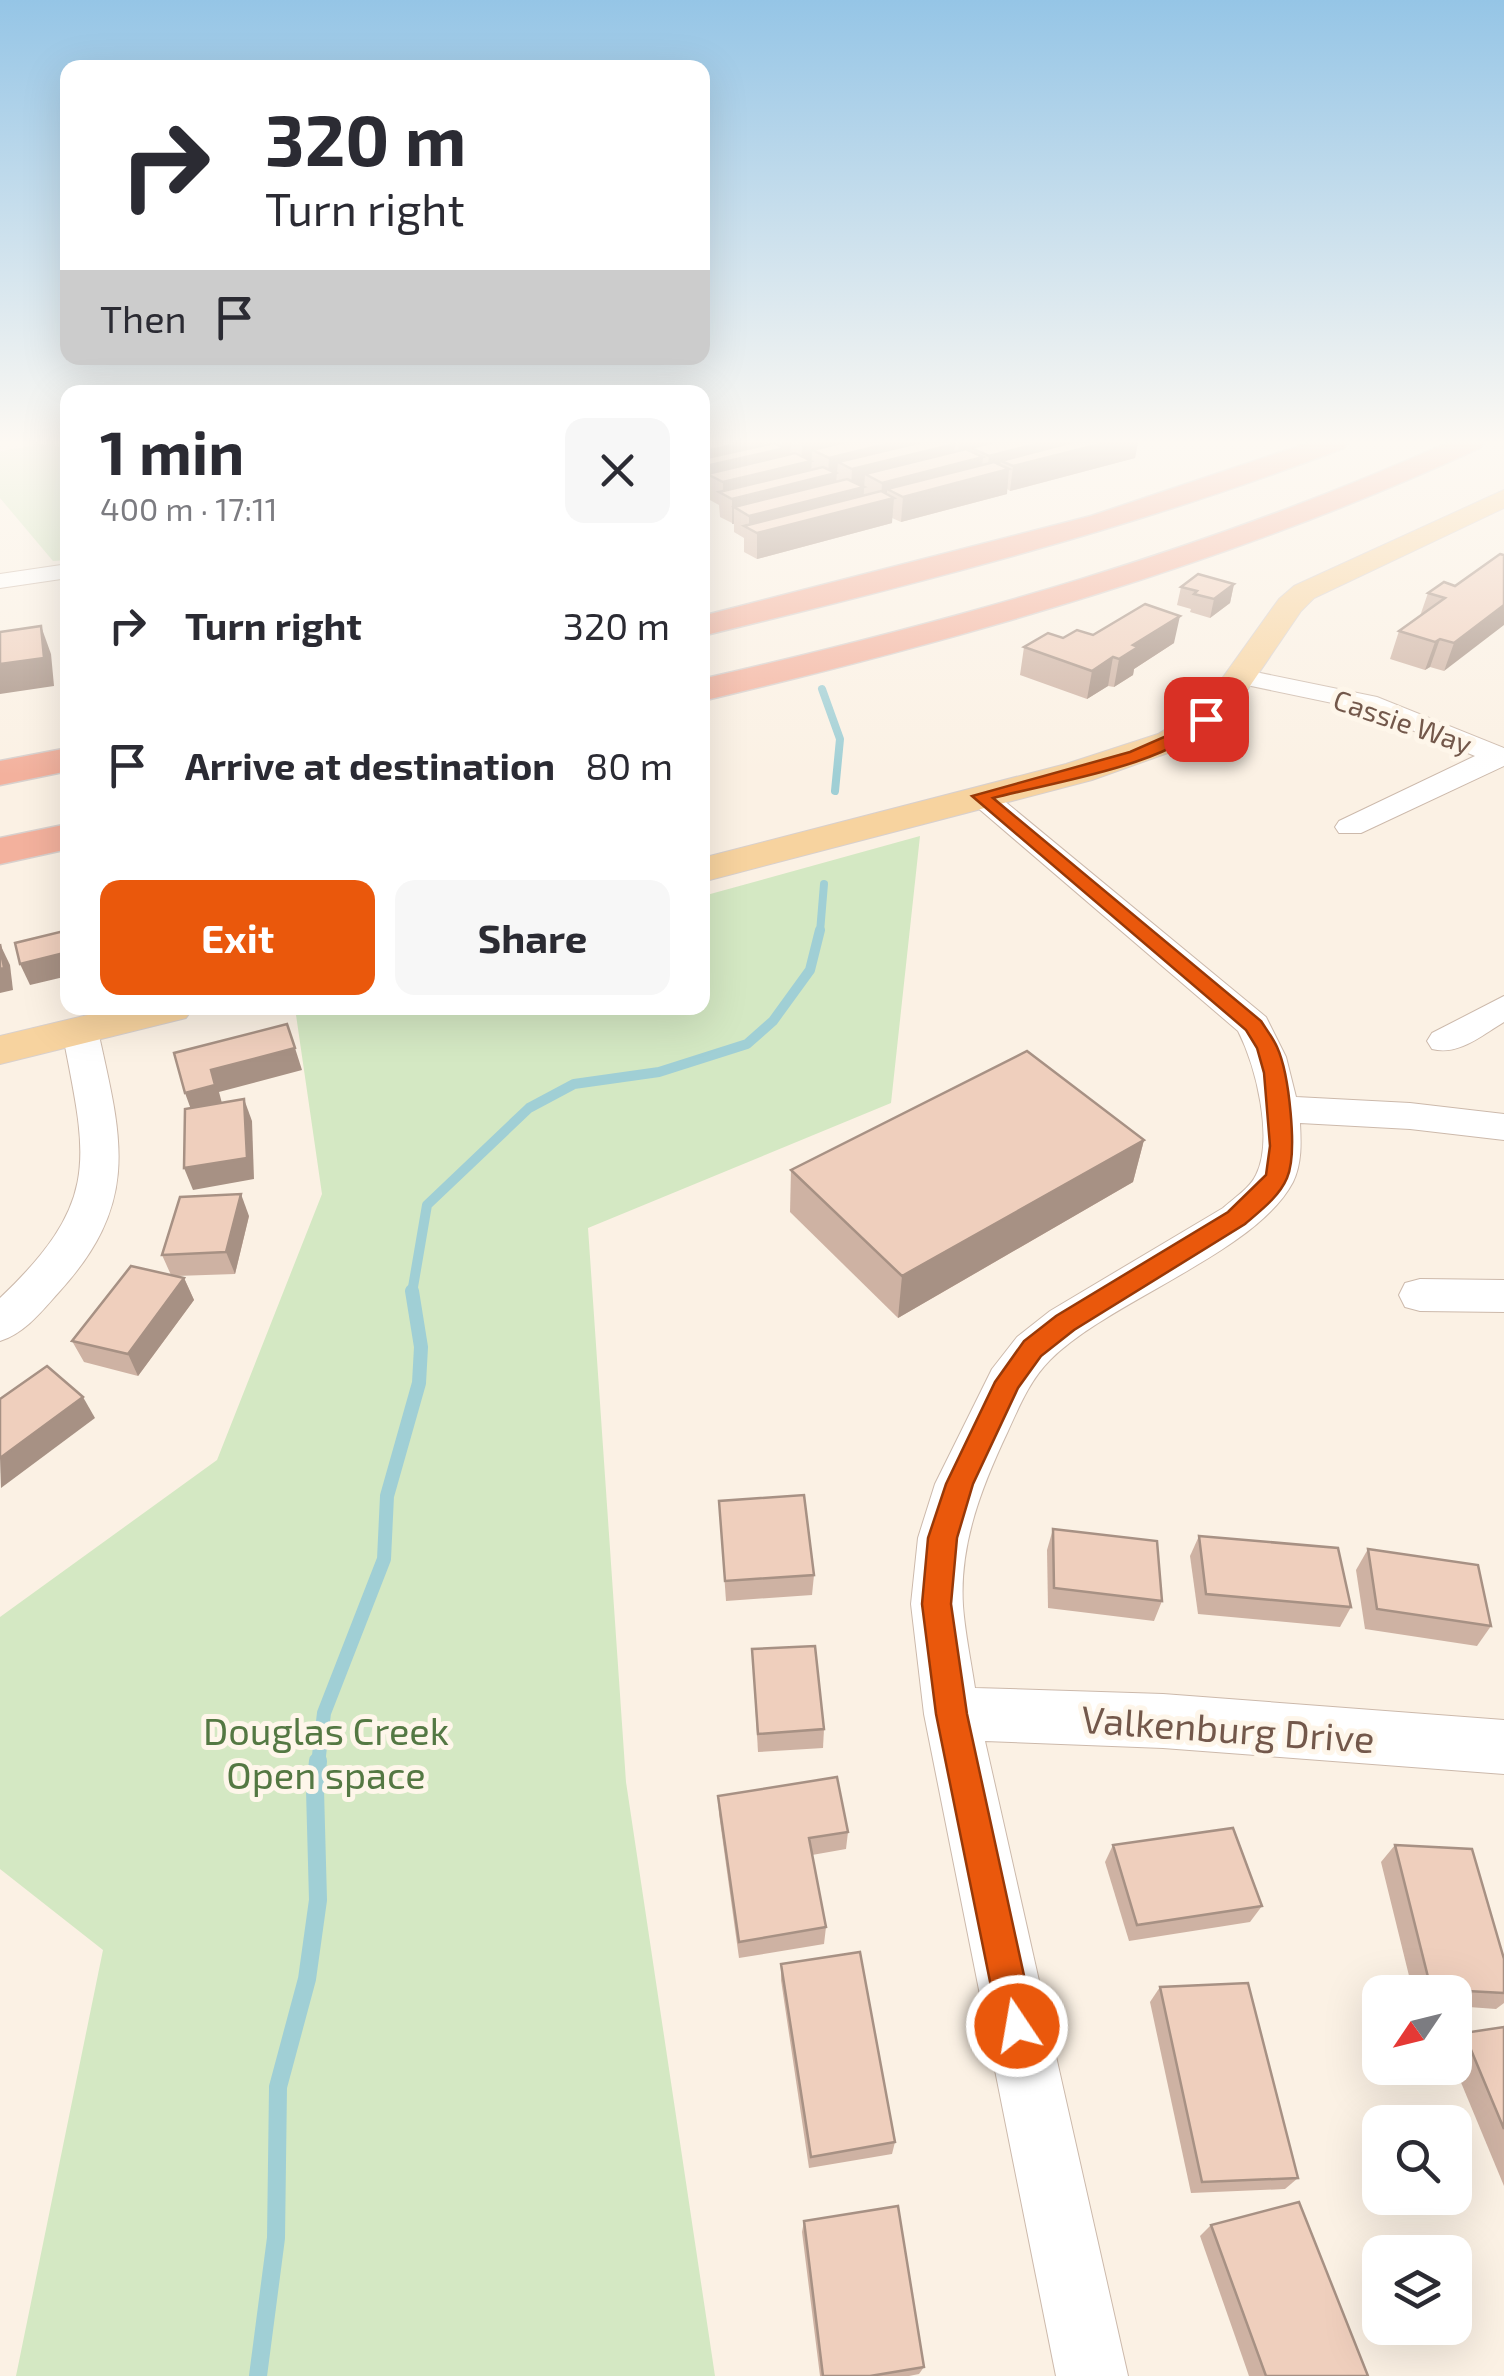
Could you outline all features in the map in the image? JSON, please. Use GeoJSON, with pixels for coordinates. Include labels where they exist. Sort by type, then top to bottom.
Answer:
{"type":"FeatureCollection","features":[{"type":"Feature","properties":{"kind":"highway"},"geometry":{"type":"LineString","coordinates":[[710,624],[992,553]]}},
{"type":"Feature","properties":{"kind":"highway"},"geometry":{"type":"LineString","coordinates":[[710,688],[930,632],[1199,553]]}},
{"type":"Feature","properties":{"kind":"highway"},"geometry":{"type":"LineString","coordinates":[[0,773],[60,761]]}},
{"type":"Feature","properties":{"kind":"highway"},"geometry":{"type":"LineString","coordinates":[[0,851],[60,838]]}},
{"type":"Feature","properties":{"kind":"main road"},"geometry":{"type":"LineString","coordinates":[[710,868],[1110,763],[1170,741],[1213,713],[1290,605],[1304,592],[1387,553]]}},
{"type":"Feature","properties":{"kind":"main road"},"geometry":{"type":"LineString","coordinates":[[0,1050],[142,1015]]}},
{"type":"Feature","properties":{"kind":"street"},"geometry":{"type":"LineString","coordinates":[[0,581],[60,572]]}},
{"type":"Feature","properties":{"kind":"street","name":"Cassie Way"},"geometry":{"type":"LineString","coordinates":[[1241,677],[1368,703],[1501,757]]}},
{"type":"Feature","properties":{"kind":"street"},"geometry":{"type":"LineString","coordinates":[[1350,827],[1501,757]]}},
{"type":"Feature","properties":{"kind":"street"},"geometry":{"type":"LineString","coordinates":[[981,796],[1244,1016],[1267,1048],[1281,1146],[1277,1177],[1262,1197],[1236,1218],[1065,1323],[1032,1348],[1008,1382],[959,1484],[942,1538],[936,1604],[951,1714],[1092,2376]]}},
{"type":"Feature","properties":{"kind":"street"},"geometry":{"type":"LineString","coordinates":[[1445,1042],[1504,1007]]}},
{"type":"Feature","properties":{"kind":"street"},"geometry":{"type":"LineString","coordinates":[[0,1324],[28,1299],[65,1255],[96,1195],[100,1141],[80,1030]]}},
{"type":"Feature","properties":{"kind":"street"},"geometry":{"type":"LineString","coordinates":[[1278,1109],[1410,1116],[1504,1127]]}},
{"type":"Feature","properties":{"kind":"street"},"geometry":{"type":"LineString","coordinates":[[1420,1295],[1504,1296]]}},
{"type":"Feature","properties":{"kind":"street","name":"Valkenburg Drive"},"geometry":{"type":"LineString","coordinates":[[951,1714],[1163,1721],[1504,1747]]}},
{"type":"Feature","properties":{"kind":"green space"},"geometry":{"type":"Polygon","coordinates":[[[46,553],[60,553],[60,560],[53,561],[46,553]]]}},
{"type":"Feature","properties":{"kind":"green space","name":"Douglas Creek Open space"},"geometry":{"type":"Polygon","coordinates":[[[920,836],[891,1103],[588,1228],[626,1782],[715,2376],[16,2376],[103,1950],[0,1869],[0,1617],[217,1460],[322,1194],[296,1015],[710,1015],[710,894],[920,836]]]}},
{"type":"Feature","properties":{"kind":"building"},"geometry":{"type":"Polygon","coordinates":[[[1504,555],[1504,605],[1454,643],[1440,639],[1435,642],[1399,631],[1445,598],[1428,593],[1444,582],[1455,586],[1504,555]]]}},
{"type":"Feature","properties":{"kind":"building"},"geometry":{"type":"Polygon","coordinates":[[[1198,574],[1234,584],[1214,599],[1181,587],[1198,574]]]}},
{"type":"Feature","properties":{"kind":"building"},"geometry":{"type":"Polygon","coordinates":[[[1145,604],[1180,616],[1133,645],[1138,647],[1119,659],[1113,657],[1092,671],[1024,647],[1048,633],[1063,638],[1077,630],[1093,635],[1145,604]]]}},
{"type":"Feature","properties":{"kind":"building"},"geometry":{"type":"Polygon","coordinates":[[[41,626],[44,658],[0,664],[0,632],[41,626]]]}},
{"type":"Feature","properties":{"kind":"building"},"geometry":{"type":"Polygon","coordinates":[[[60,932],[60,954],[20,964],[15,943],[60,932]]]}},
{"type":"Feature","properties":{"kind":"building"},"geometry":{"type":"Polygon","coordinates":[[[287,1024],[295,1048],[211,1070],[215,1085],[185,1093],[174,1053],[287,1024]]]}},
{"type":"Feature","properties":{"kind":"building"},"geometry":{"type":"Polygon","coordinates":[[[1027,1051],[1144,1140],[902,1276],[791,1170],[1027,1051]]]}},
{"type":"Feature","properties":{"kind":"building"},"geometry":{"type":"Polygon","coordinates":[[[244,1099],[247,1158],[184,1168],[185,1109],[244,1099]]]}},
{"type":"Feature","properties":{"kind":"building"},"geometry":{"type":"Polygon","coordinates":[[[241,1194],[226,1252],[162,1255],[180,1197],[241,1194]]]}},
{"type":"Feature","properties":{"kind":"building"},"geometry":{"type":"Polygon","coordinates":[[[131,1266],[184,1278],[128,1354],[72,1341],[131,1266]]]}},
{"type":"Feature","properties":{"kind":"building"},"geometry":{"type":"Polygon","coordinates":[[[47,1366],[83,1397],[0,1458],[0,1399],[47,1366]]]}},
{"type":"Feature","properties":{"kind":"building"},"geometry":{"type":"Polygon","coordinates":[[[804,1495],[814,1575],[725,1581],[719,1501],[804,1495]]]}},
{"type":"Feature","properties":{"kind":"building"},"geometry":{"type":"Polygon","coordinates":[[[1053,1529],[1157,1541],[1162,1601],[1054,1588],[1053,1529]]]}},
{"type":"Feature","properties":{"kind":"building"},"geometry":{"type":"Polygon","coordinates":[[[1199,1536],[1338,1548],[1351,1607],[1206,1594],[1199,1536]]]}},
{"type":"Feature","properties":{"kind":"building"},"geometry":{"type":"Polygon","coordinates":[[[1368,1549],[1478,1565],[1491,1626],[1377,1609],[1368,1549]]]}},
{"type":"Feature","properties":{"kind":"building"},"geometry":{"type":"Polygon","coordinates":[[[815,1646],[824,1729],[758,1734],[752,1649],[815,1646]]]}},
{"type":"Feature","properties":{"kind":"building"},"geometry":{"type":"Polygon","coordinates":[[[837,1777],[848,1832],[809,1838],[826,1927],[739,1942],[718,1796],[837,1777]]]}},
{"type":"Feature","properties":{"kind":"building"},"geometry":{"type":"Polygon","coordinates":[[[1233,1828],[1262,1906],[1137,1925],[1113,1845],[1233,1828]]]}},
{"type":"Feature","properties":{"kind":"building"},"geometry":{"type":"Polygon","coordinates":[[[1395,1845],[1472,1849],[1504,1959],[1504,1993],[1472,1991],[1472,1975],[1428,1975],[1395,1845]]]}},
{"type":"Feature","properties":{"kind":"building"},"geometry":{"type":"Polygon","coordinates":[[[860,1952],[895,2142],[811,2157],[781,1964],[860,1952]]]}},
{"type":"Feature","properties":{"kind":"building"},"geometry":{"type":"Polygon","coordinates":[[[1248,1983],[1298,2178],[1202,2182],[1160,1987],[1248,1983]]]}},
{"type":"Feature","properties":{"kind":"building"},"geometry":{"type":"Polygon","coordinates":[[[1504,2027],[1504,2129],[1472,2052],[1472,2032],[1504,2027]]]}},
{"type":"Feature","properties":{"kind":"building"},"geometry":{"type":"Polygon","coordinates":[[[1299,2202],[1368,2376],[1266,2376],[1211,2225],[1299,2202]]]}},
{"type":"Feature","properties":{"kind":"building"},"geometry":{"type":"Polygon","coordinates":[[[898,2206],[924,2367],[870,2376],[823,2376],[804,2221],[898,2206]]]}},
{"type":"Feature","properties":{"kind":"waterway"},"geometry":{"type":"LineString","coordinates":[[822,689],[840,739],[835,791]]}},
{"type":"Feature","properties":{"kind":"waterway"},"geometry":{"type":"LineString","coordinates":[[820,932],[824,884]]}},
{"type":"Feature","properties":{"kind":"waterway"},"geometry":{"type":"LineString","coordinates":[[412,1292],[427,1205],[529,1108],[574,1084],[659,1072],[747,1044],[773,1021],[810,970],[820,930]]}},
{"type":"Feature","properties":{"kind":"waterway"},"geometry":{"type":"LineString","coordinates":[[318,1764],[324,1713],[384,1559],[387,1496],[419,1383],[421,1347],[412,1292]]}},
{"type":"Feature","properties":{"kind":"waterway"},"geometry":{"type":"LineString","coordinates":[[258,2376],[276,2238],[278,2087],[307,1979],[318,1900],[318,1761]]}},
{"type":"Feature","properties":{"kind":"route"},"geometry":{"type":"LineString","coordinates":[[1017,2026],[951,1714],[936,1604],[942,1538],[959,1484],[1008,1382],[1032,1348],[1065,1323],[1236,1218],[1262,1197],[1277,1177],[1281,1146],[1274,1073],[1267,1048],[1254,1026],[981,796],[1135,755],[1206,719]]}}]}
